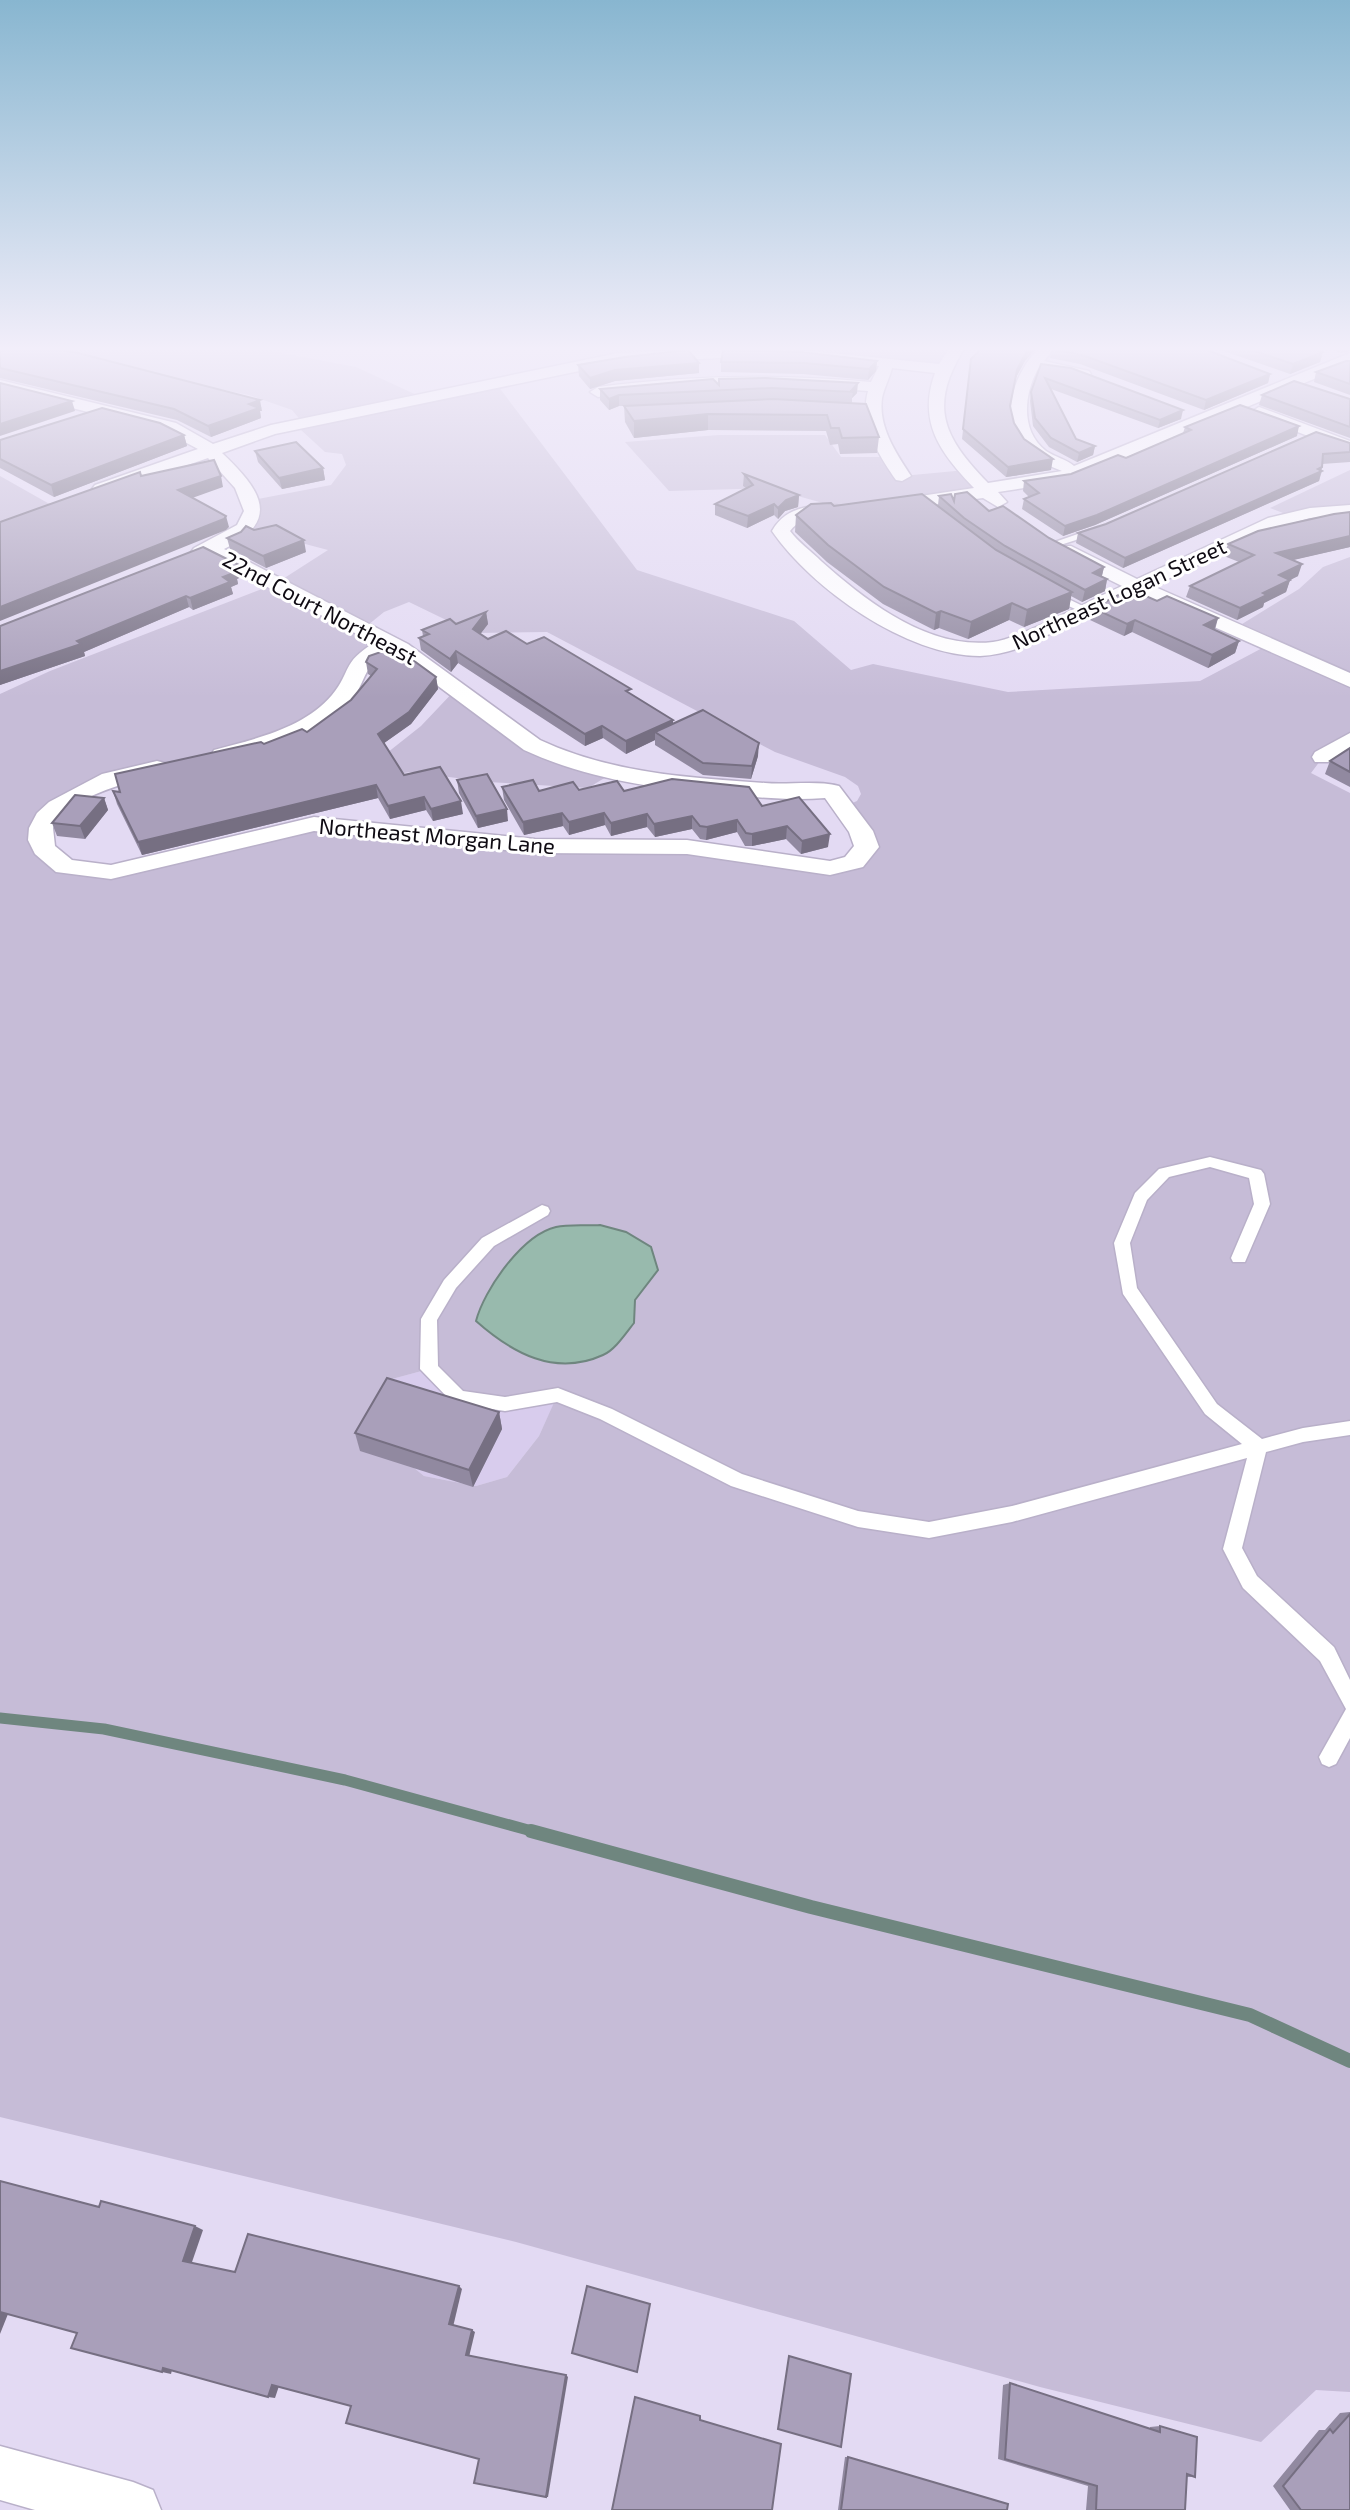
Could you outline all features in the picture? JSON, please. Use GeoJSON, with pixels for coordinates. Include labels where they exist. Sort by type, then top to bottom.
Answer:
{"type":"FeatureCollection","features":[{"type":"Feature","properties":{"kind":"street"},"geometry":{"type":"LineString","coordinates":[[81,496],[174,463]]}},
{"type":"Feature","properties":{"kind":"street"},"geometry":{"type":"LineString","coordinates":[[181,560],[235,537],[253,515],[251,496],[222,463]]}},
{"type":"Feature","properties":{"kind":"street"},"geometry":{"type":"LineString","coordinates":[[893,463],[902,476]]}},
{"type":"Feature","properties":{"kind":"street"},"geometry":{"type":"LineString","coordinates":[[961,463],[1011,515]]}},
{"type":"Feature","properties":{"kind":"street"},"geometry":{"type":"LineString","coordinates":[[1059,463],[1076,471]]}},
{"type":"Feature","properties":{"kind":"street"},"geometry":{"type":"LineString","coordinates":[[985,490],[1048,480],[1095,463]]}},
{"type":"Feature","properties":{"kind":"street","name":"Northeast Logan Street"},"geometry":{"type":"LineString","coordinates":[[985,490],[925,506],[806,512],[793,518],[781,531],[788,541],[863,606],[921,636],[979,651],[1010,645],[1291,516],[1350,510]]}},
{"type":"Feature","properties":{"kind":"street"},"geometry":{"type":"LineString","coordinates":[[1048,540],[1137,586],[1350,681]]}},
{"type":"Feature","properties":{"kind":"street","name":"22nd Court Northeast"},"geometry":{"type":"LineString","coordinates":[[209,549],[418,658],[532,745],[570,763],[617,776],[690,784],[794,792],[831,791]]}},
{"type":"Feature","properties":{"kind":"street","name":"Northeast Morgan Lane"},"geometry":{"type":"LineString","coordinates":[[391,642],[362,659],[341,699],[305,727],[253,747],[110,779],[72,797],[45,818],[40,840],[44,849],[65,867],[111,872],[135,869],[295,827],[338,824],[535,846],[687,847],[830,868],[854,862],[867,847],[861,831],[831,791]]}},
{"type":"Feature","properties":{"kind":"street"},"geometry":{"type":"LineString","coordinates":[[1323,757],[1350,740]]}},
{"type":"Feature","properties":{"kind":"street"},"geometry":{"type":"LineString","coordinates":[[0,2473],[133,2510]]}},
{"type":"Feature","properties":{"kind":"lane"},"geometry":{"type":"LineString","coordinates":[[1048,540],[1113,524]]}},
{"type":"Feature","properties":{"kind":"lane"},"geometry":{"type":"LineString","coordinates":[[1036,586],[1086,610]]}},
{"type":"Feature","properties":{"kind":"lane"},"geometry":{"type":"LineString","coordinates":[[1239,1258],[1262,1204],[1256,1174],[1210,1162],[1164,1173],[1140,1197],[1122,1243],[1129,1289],[1211,1409],[1259,1447]]}},
{"type":"Feature","properties":{"kind":"lane"},"geometry":{"type":"LineString","coordinates":[[542,1211],[488,1242],[450,1284],[429,1319],[429,1369],[458,1397],[505,1404],[558,1395],[606,1414],[737,1480],[858,1519],[929,1530],[1012,1514],[1303,1435],[1350,1428]]}},
{"type":"Feature","properties":{"kind":"lane"},"geometry":{"type":"LineString","coordinates":[[1259,1447],[1232,1549],[1250,1582],[1327,1654],[1350,1701]]}},
{"type":"Feature","properties":{"kind":"lane"},"geometry":{"type":"LineString","coordinates":[[1329,1757],[1350,1717]]}},
{"type":"Feature","properties":{"kind":"shaded area"},"geometry":{"type":"Polygon","coordinates":[[[556,463],[637,570],[794,621],[851,670],[873,664],[1008,692],[1200,681],[1268,645],[1234,629],[1299,589],[1323,567],[1350,557],[1350,740],[1323,757],[1311,773],[1350,793],[1350,2392],[1316,2390],[1261,2442],[1040,2387],[516,2242],[0,2117],[0,694],[50,671],[275,584],[328,550],[245,528],[253,500],[331,485],[346,465],[556,463]],[[409,602],[384,612],[363,629],[391,642],[355,670],[305,727],[91,787],[40,840],[87,871],[295,827],[535,846],[687,847],[811,867],[862,855],[843,807],[857,801],[861,794],[858,786],[845,777],[775,752],[547,632],[473,633],[409,602]],[[429,1369],[392,1379],[368,1413],[377,1438],[424,1476],[476,1486],[507,1477],[539,1436],[557,1396],[505,1404],[458,1397],[429,1369]]]}},
{"type":"Feature","properties":{"kind":"shaded area"},"geometry":{"type":"Polygon","coordinates":[[[644,463],[893,463],[902,476],[966,470],[987,492],[848,510],[769,488],[669,491],[644,463]]]}},
{"type":"Feature","properties":{"kind":"shaded area"},"geometry":{"type":"Polygon","coordinates":[[[1350,470],[1350,510],[1291,516],[1270,508],[1350,470]]]}},
{"type":"Feature","properties":{"kind":"shaded area"},"geometry":{"type":"Polygon","coordinates":[[[0,476],[46,502],[53,506],[0,525],[0,476]]]}},
{"type":"Feature","properties":{"kind":"shaded area"},"geometry":{"type":"Polygon","coordinates":[[[457,688],[532,745],[611,774],[588,788],[488,782],[410,772],[386,776],[368,768],[421,726],[457,688]]]}},
{"type":"Feature","properties":{"kind":"shaded area"},"geometry":{"type":"Polygon","coordinates":[[[600,1225],[626,1232],[651,1247],[658,1270],[635,1300],[634,1323],[612,1349],[585,1361],[551,1362],[519,1352],[476,1321],[487,1294],[506,1265],[530,1241],[556,1227],[600,1225]]]}},
{"type":"Feature","properties":{"kind":"shaded area"},"geometry":{"type":"Polygon","coordinates":[[[429,1369],[558,1395],[539,1436],[507,1477],[476,1486],[424,1476],[377,1438],[368,1413],[392,1379],[429,1369]]]}},
{"type":"Feature","properties":{"kind":"building"},"geometry":{"type":"Polygon","coordinates":[[[8,463],[109,463],[51,485],[8,463]]]}},
{"type":"Feature","properties":{"kind":"building"},"geometry":{"type":"Polygon","coordinates":[[[200,463],[215,463],[221,476],[178,490],[226,516],[0,607],[0,522],[140,472],[141,476],[200,463]]]}},
{"type":"Feature","properties":{"kind":"building"},"geometry":{"type":"Polygon","coordinates":[[[266,463],[318,463],[323,468],[279,478],[266,463]]]}},
{"type":"Feature","properties":{"kind":"building"},"geometry":{"type":"Polygon","coordinates":[[[1003,463],[1030,463],[1008,467],[1003,463]]]}},
{"type":"Feature","properties":{"kind":"building"},"geometry":{"type":"Polygon","coordinates":[[[1098,463],[1215,463],[1065,526],[1024,499],[1039,493],[1024,481],[1071,474],[1098,463]]]}},
{"type":"Feature","properties":{"kind":"building"},"geometry":{"type":"Polygon","coordinates":[[[1245,463],[1322,463],[1318,469],[1322,471],[1125,558],[1078,533],[1106,524],[1245,463]]]}},
{"type":"Feature","properties":{"kind":"building"},"geometry":{"type":"Polygon","coordinates":[[[744,474],[799,495],[786,500],[778,508],[774,504],[748,516],[715,504],[753,485],[744,474]]]}},
{"type":"Feature","properties":{"kind":"building"},"geometry":{"type":"Polygon","coordinates":[[[967,492],[989,511],[1003,506],[1049,538],[1104,567],[1093,573],[1107,579],[1085,590],[1005,546],[964,518],[939,496],[951,494],[954,501],[955,494],[967,492]]]}},
{"type":"Feature","properties":{"kind":"building"},"geometry":{"type":"Polygon","coordinates":[[[922,494],[996,550],[1072,592],[1027,610],[1012,603],[971,622],[941,611],[936,613],[884,587],[828,545],[796,515],[811,504],[831,503],[834,506],[922,494]]]}},
{"type":"Feature","properties":{"kind":"building"},"geometry":{"type":"Polygon","coordinates":[[[1350,512],[1350,536],[1276,553],[1302,564],[1279,575],[1290,580],[1240,608],[1190,586],[1254,555],[1228,544],[1258,531],[1350,512]]]}},
{"type":"Feature","properties":{"kind":"building"},"geometry":{"type":"Polygon","coordinates":[[[276,525],[304,540],[263,556],[227,538],[241,532],[246,526],[254,530],[276,525]]]}},
{"type":"Feature","properties":{"kind":"building"},"geometry":{"type":"Polygon","coordinates":[[[203,547],[239,565],[230,569],[236,572],[223,577],[230,582],[190,598],[186,596],[77,641],[81,644],[0,671],[0,626],[203,547]]]}},
{"type":"Feature","properties":{"kind":"building"},"geometry":{"type":"Polygon","coordinates":[[[1130,589],[1157,601],[1167,596],[1218,618],[1204,625],[1239,641],[1212,655],[1135,620],[1127,624],[1093,608],[1130,589]]]}},
{"type":"Feature","properties":{"kind":"building"},"geometry":{"type":"Polygon","coordinates":[[[486,612],[473,629],[488,639],[506,631],[527,644],[544,637],[631,689],[626,691],[673,720],[626,741],[602,726],[585,734],[456,651],[450,659],[419,638],[429,634],[422,630],[450,619],[456,624],[486,612]]]}},
{"type":"Feature","properties":{"kind":"building"},"geometry":{"type":"Polygon","coordinates":[[[395,647],[436,677],[409,712],[378,734],[404,775],[440,767],[461,801],[431,809],[424,797],[388,806],[376,785],[138,842],[113,791],[120,792],[115,774],[261,742],[264,744],[302,729],[307,732],[351,700],[377,669],[366,662],[369,656],[395,647]]]}},
{"type":"Feature","properties":{"kind":"building"},"geometry":{"type":"Polygon","coordinates":[[[703,710],[759,743],[752,766],[703,763],[655,732],[703,710]]]}},
{"type":"Feature","properties":{"kind":"building"},"geometry":{"type":"Polygon","coordinates":[[[1350,748],[1350,772],[1330,761],[1350,748]]]}},
{"type":"Feature","properties":{"kind":"building"},"geometry":{"type":"Polygon","coordinates":[[[487,774],[507,809],[476,816],[457,780],[487,774]]]}},
{"type":"Feature","properties":{"kind":"building"},"geometry":{"type":"Polygon","coordinates":[[[672,779],[749,787],[762,806],[799,797],[830,834],[802,841],[787,826],[752,834],[746,833],[737,820],[707,827],[700,826],[692,816],[654,824],[647,814],[611,823],[604,813],[569,822],[562,813],[523,822],[502,787],[533,780],[539,791],[573,782],[579,790],[617,781],[624,791],[672,779]]]}},
{"type":"Feature","properties":{"kind":"building"},"geometry":{"type":"Polygon","coordinates":[[[75,795],[104,798],[80,826],[52,823],[75,795]]]}},
{"type":"Feature","properties":{"kind":"building"},"geometry":{"type":"Polygon","coordinates":[[[387,1378],[499,1412],[469,1470],[355,1433],[387,1378]]]}},
{"type":"Feature","properties":{"kind":"building"},"geometry":{"type":"Polygon","coordinates":[[[0,2181],[99,2207],[101,2201],[195,2226],[183,2261],[235,2272],[248,2234],[459,2286],[449,2324],[472,2330],[466,2355],[566,2375],[546,2497],[474,2483],[479,2459],[346,2423],[351,2406],[272,2385],[268,2397],[163,2368],[162,2372],[71,2348],[77,2333],[0,2312],[0,2181]]]}},
{"type":"Feature","properties":{"kind":"building"},"geometry":{"type":"Polygon","coordinates":[[[587,2286],[650,2304],[637,2372],[572,2353],[587,2286]]]}},
{"type":"Feature","properties":{"kind":"building"},"geometry":{"type":"Polygon","coordinates":[[[789,2356],[851,2374],[841,2447],[778,2429],[789,2356]]]}},
{"type":"Feature","properties":{"kind":"building"},"geometry":{"type":"Polygon","coordinates":[[[1010,2383],[1160,2432],[1160,2426],[1197,2437],[1195,2477],[1187,2474],[1185,2510],[1096,2510],[1097,2486],[1005,2459],[1010,2383]]]}},
{"type":"Feature","properties":{"kind":"building"},"geometry":{"type":"Polygon","coordinates":[[[635,2397],[781,2444],[772,2510],[612,2510],[635,2397]]]}},
{"type":"Feature","properties":{"kind":"building"},"geometry":{"type":"Polygon","coordinates":[[[1350,2414],[1350,2510],[1301,2510],[1283,2486],[1330,2429],[1333,2433],[1350,2414]]]}},
{"type":"Feature","properties":{"kind":"building"},"geometry":{"type":"Polygon","coordinates":[[[848,2457],[1008,2504],[1007,2510],[841,2510],[848,2457]]]}},
{"type":"Feature","properties":{"kind":"waterway"},"geometry":{"type":"LineString","coordinates":[[0,1718],[104,1729],[345,1780],[539,1833]]}},
{"type":"Feature","properties":{"kind":"waterway"},"geometry":{"type":"LineString","coordinates":[[531,1831],[811,1907],[1250,2015],[1350,2061]]}}]}
